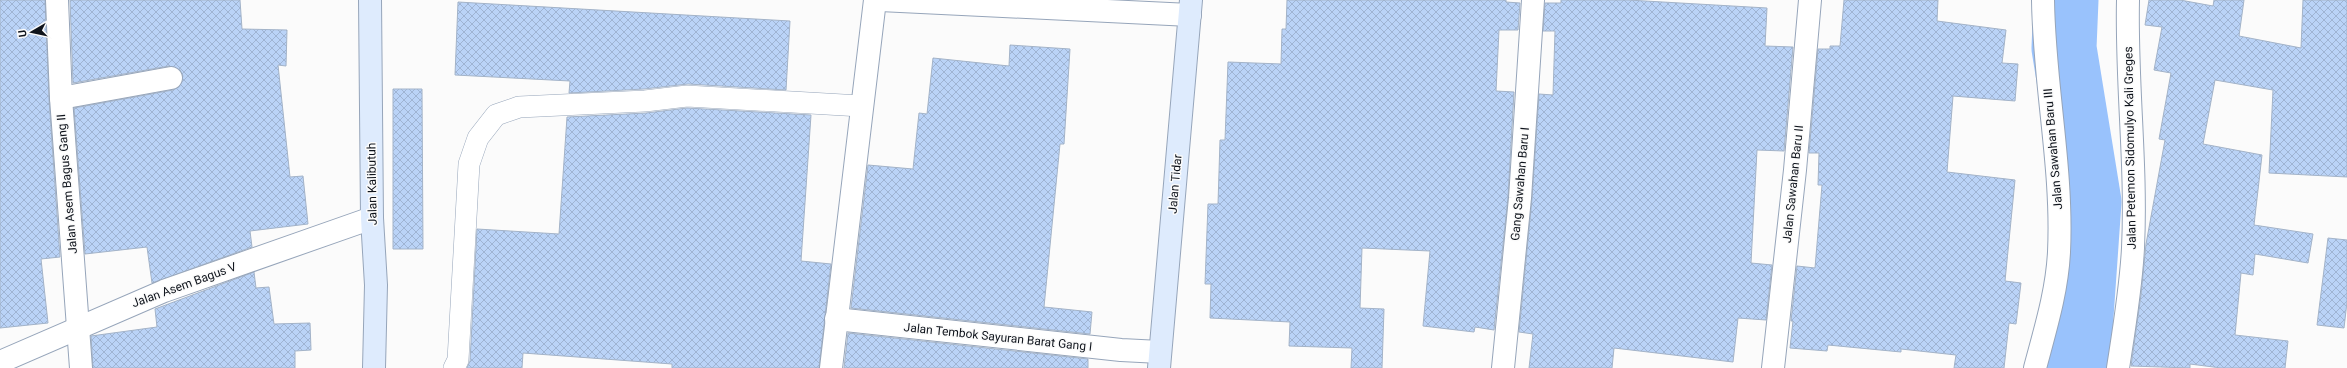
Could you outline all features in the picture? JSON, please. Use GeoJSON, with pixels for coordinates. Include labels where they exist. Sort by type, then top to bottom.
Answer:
{"type":"FeatureCollection","features":[{"type":"Feature","properties":{"kind":"street","name":"Jalan Asem Bagus Gang II"},"geometry":{"type":"LineString","coordinates":[[57,0],[61,98],[81,368]]}},
{"type":"Feature","properties":{"kind":"street","name":"Jalan Kalibutuh"},"geometry":{"type":"LineString","coordinates":[[370,0],[372,218],[376,285],[374,368]]}},
{"type":"Feature","properties":{"kind":"street"},"geometry":{"type":"LineString","coordinates":[[831,368],[861,106],[875,0]]}},
{"type":"Feature","properties":{"kind":"street"},"geometry":{"type":"LineString","coordinates":[[880,0],[1190,8]]}},
{"type":"Feature","properties":{"kind":"street","name":"Gang Sawahan Baru I"},"geometry":{"type":"LineString","coordinates":[[1503,368],[1520,198],[1533,0]]}},
{"type":"Feature","properties":{"kind":"street","name":"Jalan Sawahan Baru II"},"geometry":{"type":"LineString","coordinates":[[1773,368],[1795,170],[1810,0]]}},
{"type":"Feature","properties":{"kind":"street","name":"Jalan Sawahan Baru III"},"geometry":{"type":"LineString","coordinates":[[2035,368],[2052,312],[2059,253],[2059,189],[2045,66],[2043,0]]}},
{"type":"Feature","properties":{"kind":"street","name":"Jalan Petemon Sidomulyo Kali Greges"},"geometry":{"type":"LineString","coordinates":[[2118,368],[2133,249],[2134,206],[2127,50],[2128,0]]}},
{"type":"Feature","properties":{"kind":"street","name":"Jalan Tidar"},"geometry":{"type":"LineString","coordinates":[[1159,360],[1190,8]]}},
{"type":"Feature","properties":{"kind":"street"},"geometry":{"type":"LineString","coordinates":[[61,98],[171,78]]}},
{"type":"Feature","properties":{"kind":"street","name":"Jalan Asem Bagus V"},"geometry":{"type":"LineString","coordinates":[[0,362],[79,326],[164,291],[372,218]]}},
{"type":"Feature","properties":{"kind":"street","name":"Jalan Tembok Sayuran Barat Gang I"},"geometry":{"type":"LineString","coordinates":[[836,320],[1121,350],[1159,360]]}},
{"type":"Feature","properties":{"kind":"lane"},"geometry":{"type":"LineString","coordinates":[[454,368],[458,360],[469,164],[478,138],[496,115],[519,107],[645,101],[687,96],[861,106]]}},
{"type":"Feature","properties":{"kind":"building"},"geometry":{"type":"Polygon","coordinates":[[[0,0],[45,0],[49,99],[60,257],[41,259],[48,323],[0,328],[0,0]]]}},
{"type":"Feature","properties":{"kind":"building"},"geometry":{"type":"Polygon","coordinates":[[[70,0],[240,0],[242,29],[287,30],[286,66],[278,65],[290,177],[303,176],[308,224],[250,231],[252,247],[152,283],[147,247],[85,254],[74,108],[173,90],[179,87],[183,76],[180,70],[169,66],[73,83],[70,0]]]}},
{"type":"Feature","properties":{"kind":"building"},"geometry":{"type":"Polygon","coordinates":[[[1287,0],[1506,0],[1506,2],[1520,3],[1518,30],[1499,30],[1496,91],[1514,92],[1508,197],[1494,330],[1475,327],[1474,332],[1423,326],[1430,251],[1362,248],[1360,308],[1384,309],[1382,368],[1351,368],[1352,348],[1289,346],[1290,322],[1210,318],[1211,284],[1205,284],[1208,204],[1218,204],[1220,140],[1225,140],[1228,62],[1281,64],[1282,29],[1286,29],[1287,0]]]}},
{"type":"Feature","properties":{"kind":"building"},"geometry":{"type":"Polygon","coordinates":[[[1561,0],[1628,0],[1767,8],[1765,46],[1793,47],[1784,151],[1757,150],[1751,263],[1772,265],[1766,320],[1738,318],[1733,362],[1614,348],[1612,368],[1529,368],[1533,334],[1519,332],[1532,199],[1539,94],[1553,95],[1555,31],[1543,31],[1545,3],[1561,3],[1561,0]]]}},
{"type":"Feature","properties":{"kind":"building"},"geometry":{"type":"Polygon","coordinates":[[[1844,0],[1938,0],[1937,21],[2006,30],[2002,63],[2018,64],[2015,101],[1953,96],[1947,172],[2015,180],[2005,281],[2021,283],[2016,324],[2009,323],[2004,368],[1954,368],[1956,355],[1901,349],[1901,352],[1828,345],[1827,351],[1790,348],[1793,321],[1791,321],[1797,266],[1815,268],[1822,185],[1818,185],[1819,153],[1809,153],[1818,49],[1830,49],[1830,46],[1840,46],[1844,0]]]}},
{"type":"Feature","properties":{"kind":"building"},"geometry":{"type":"Polygon","coordinates":[[[2149,0],[2180,0],[2213,6],[2214,0],[2244,0],[2239,36],[2301,48],[2303,0],[2347,0],[2347,177],[2269,173],[2273,90],[2215,80],[2203,144],[2262,155],[2254,225],[2313,234],[2308,263],[2255,254],[2253,275],[2241,273],[2235,335],[2288,341],[2285,368],[2221,368],[2190,364],[2190,368],[2131,366],[2141,295],[2146,244],[2165,140],[2159,139],[2171,73],[2154,70],[2162,27],[2145,25],[2149,0]]]}},
{"type":"Feature","properties":{"kind":"building"},"geometry":{"type":"Polygon","coordinates":[[[458,2],[790,21],[786,90],[688,84],[644,89],[569,93],[570,81],[455,75],[458,2]]]}},
{"type":"Feature","properties":{"kind":"building"},"geometry":{"type":"Polygon","coordinates":[[[1010,45],[1070,49],[1064,144],[1060,144],[1044,307],[1092,312],[1090,334],[851,308],[868,165],[913,169],[919,113],[927,114],[933,58],[1009,66],[1010,45]]]}},
{"type":"Feature","properties":{"kind":"building"},"geometry":{"type":"Polygon","coordinates":[[[393,89],[422,89],[423,249],[393,249],[393,89]]]}},
{"type":"Feature","properties":{"kind":"building"},"geometry":{"type":"Polygon","coordinates":[[[687,108],[811,115],[801,261],[831,264],[819,368],[672,368],[672,364],[523,353],[522,368],[467,368],[470,361],[477,229],[559,234],[567,117],[646,113],[687,108]]]}},
{"type":"Feature","properties":{"kind":"building"},"geometry":{"type":"Polygon","coordinates":[[[2328,238],[2347,240],[2347,302],[2344,328],[2317,325],[2328,238]]]}},
{"type":"Feature","properties":{"kind":"building"},"geometry":{"type":"Polygon","coordinates":[[[254,272],[256,288],[269,287],[274,324],[310,323],[311,350],[295,351],[295,368],[93,368],[91,336],[157,327],[155,309],[254,272]]]}},
{"type":"Feature","properties":{"kind":"building"},"geometry":{"type":"Polygon","coordinates":[[[848,333],[1088,359],[1088,368],[844,368],[848,333]]]}},
{"type":"Feature","properties":{"kind":"waterway"},"geometry":{"type":"LineString","coordinates":[[2066,0],[2064,48],[2089,202],[2079,345],[2074,368]]}}]}
